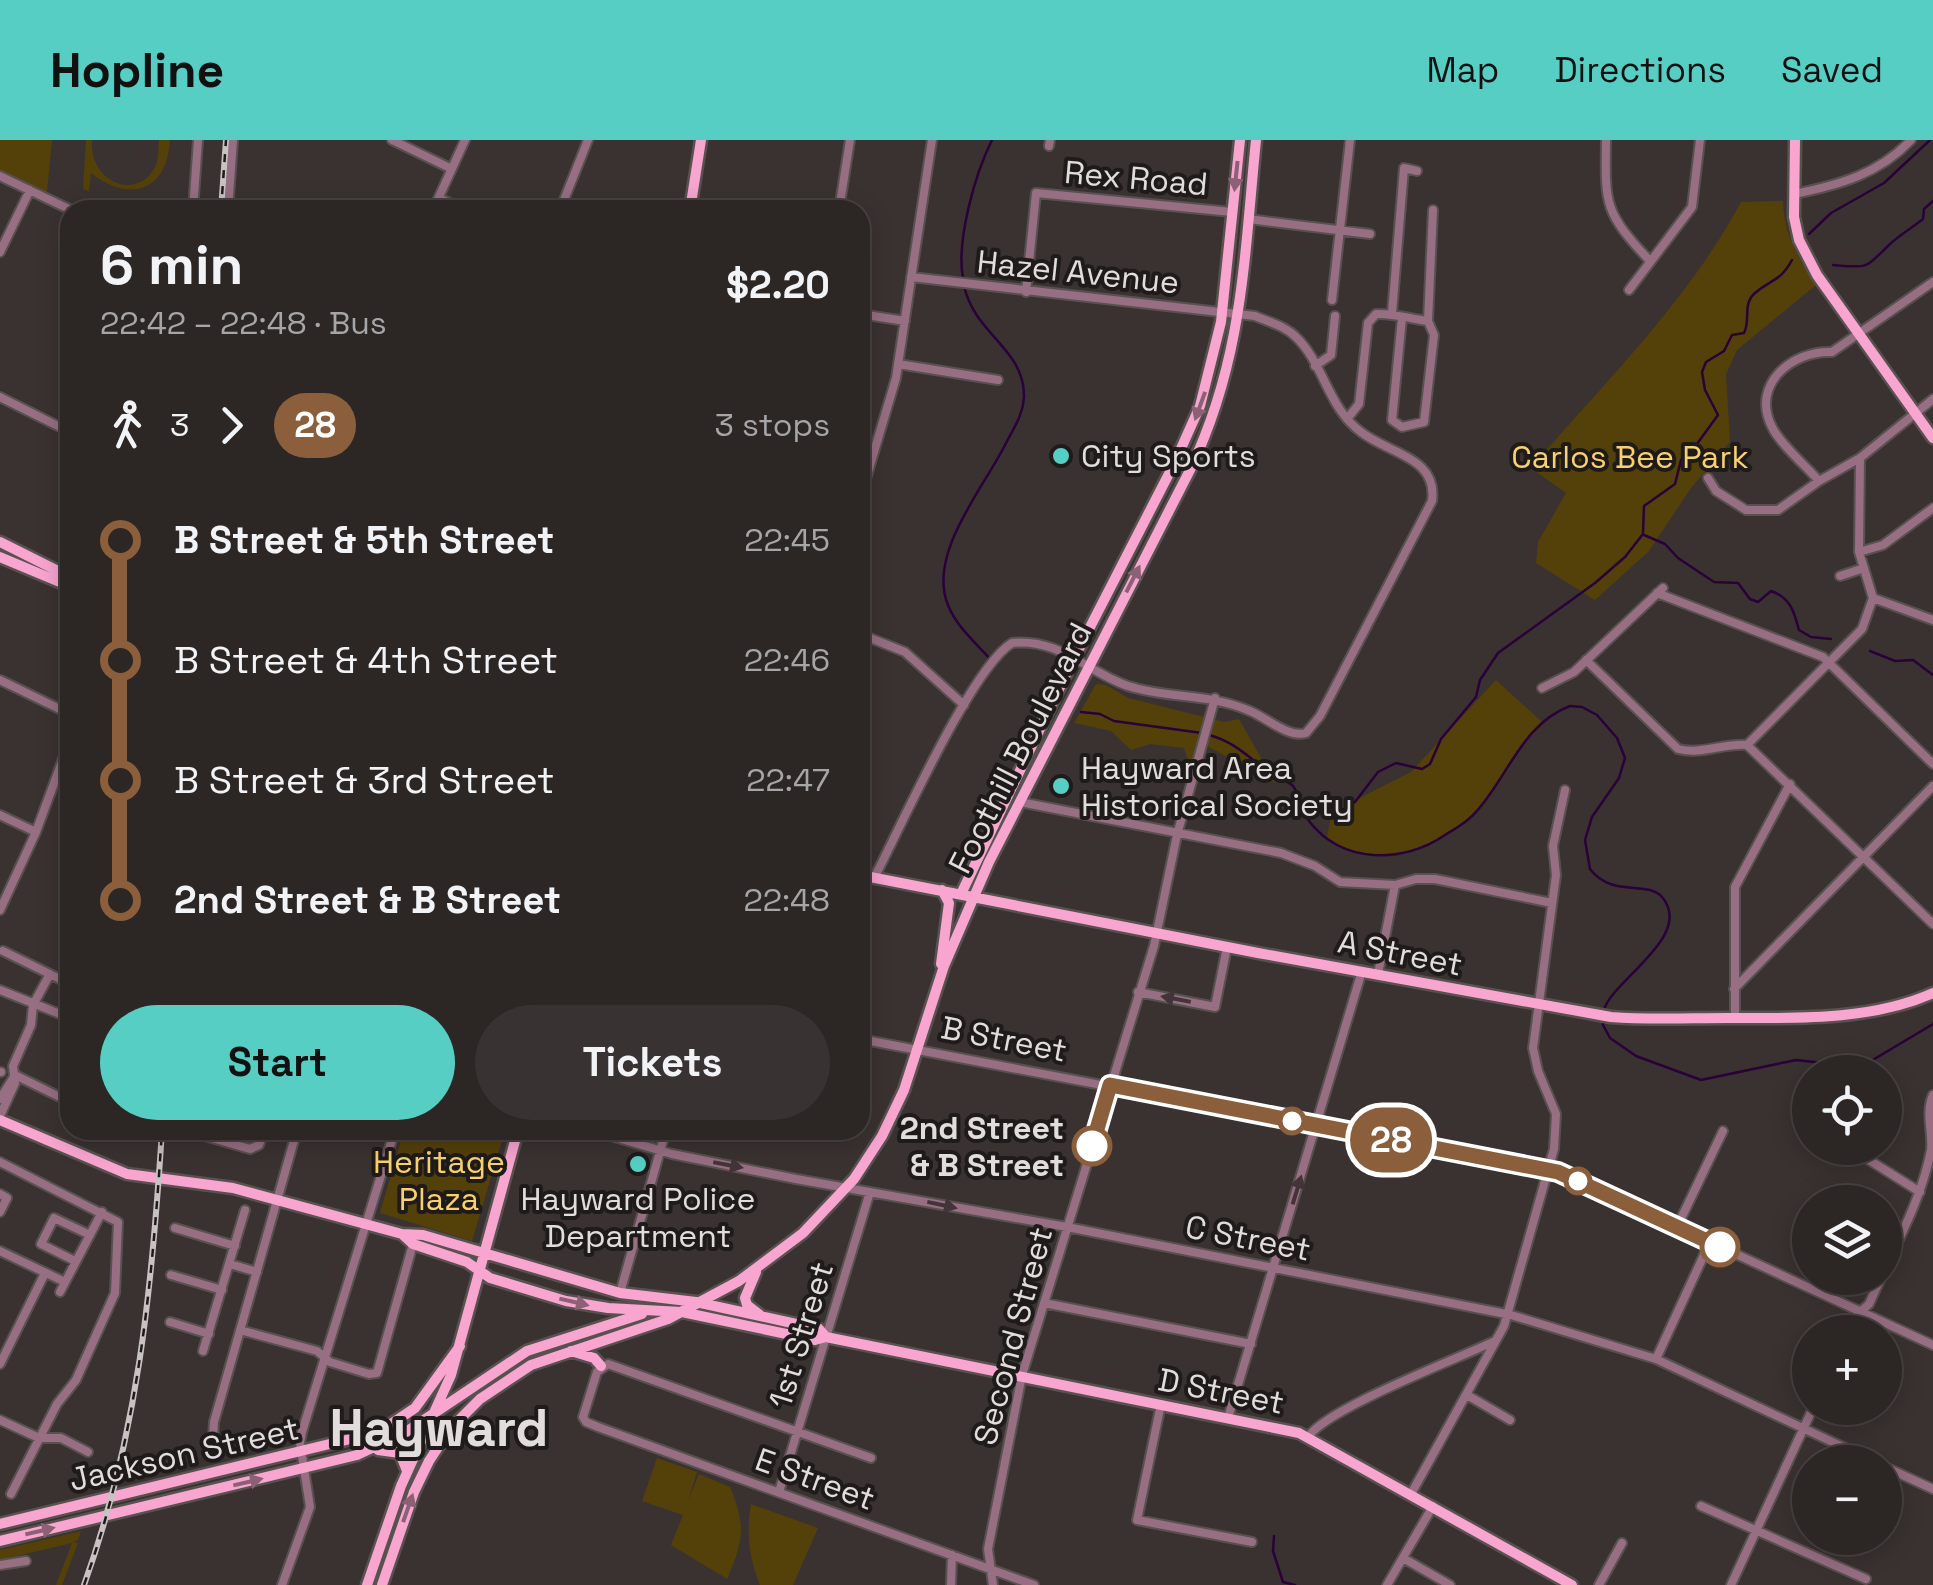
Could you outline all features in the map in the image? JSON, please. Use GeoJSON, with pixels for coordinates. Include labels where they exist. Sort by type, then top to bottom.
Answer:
{"type":"FeatureCollection","features":[{"type":"Feature","properties":{"kind":"main road"},"geometry":{"type":"LineString","coordinates":[[692,200],[701,140]]}},
{"type":"Feature","properties":{"kind":"main road","name":"Foothill Boulevard"},"geometry":{"type":"LineString","coordinates":[[382,1585],[417,1485],[444,1436],[470,1407],[498,1384],[531,1365],[661,1322],[758,1268],[811,1226],[846,1188],[887,1127],[919,1048],[967,895],[1074,657],[1188,434],[1209,377],[1222,311],[1240,140]]}},
{"type":"Feature","properties":{"kind":"main road","name":"Foothill Boulevard"},"geometry":{"type":"LineString","coordinates":[[967,895],[1020,802],[1203,442],[1225,384],[1240,313],[1256,140]]}},
{"type":"Feature","properties":{"kind":"main road"},"geometry":{"type":"LineString","coordinates":[[1795,140],[1794,194],[1800,240],[1817,274],[1933,438]]}},
{"type":"Feature","properties":{"kind":"main road"},"geometry":{"type":"LineString","coordinates":[[0,542],[60,574]]}},
{"type":"Feature","properties":{"kind":"main road"},"geometry":{"type":"LineString","coordinates":[[0,557],[60,582]]}},
{"type":"Feature","properties":{"kind":"main road","name":"A Street"},"geometry":{"type":"LineString","coordinates":[[870,877],[1611,1017],[1652,1020],[1840,1014],[1892,1007],[1933,993]]}},
{"type":"Feature","properties":{"kind":"main road"},"geometry":{"type":"LineString","coordinates":[[938,984],[949,903],[942,890]]}},
{"type":"Feature","properties":{"kind":"main road","name":"D Street"},"geometry":{"type":"LineString","coordinates":[[0,1118],[127,1174],[277,1198],[402,1234],[423,1235],[620,1293],[696,1302],[819,1330],[826,1337]]}},
{"type":"Feature","properties":{"kind":"main road"},"geometry":{"type":"LineString","coordinates":[[367,1585],[460,1346],[515,1140]]}},
{"type":"Feature","properties":{"kind":"main road","name":"D Street"},"geometry":{"type":"LineString","coordinates":[[402,1234],[414,1244],[467,1262],[490,1278],[579,1304],[682,1312],[815,1340],[826,1337],[1309,1436],[1433,1506],[1550,1579],[1572,1585]]}},
{"type":"Feature","properties":{"kind":"main road"},"geometry":{"type":"LineString","coordinates":[[758,1268],[747,1287],[745,1301],[755,1313],[770,1320]]}},
{"type":"Feature","properties":{"kind":"main road","name":"Foothill Boulevard"},"geometry":{"type":"LineString","coordinates":[[437,1410],[527,1351],[656,1309],[696,1302]]}},
{"type":"Feature","properties":{"kind":"main road","name":"Jackson Street"},"geometry":{"type":"LineString","coordinates":[[0,1524],[371,1434],[398,1422],[422,1400],[460,1346]]}},
{"type":"Feature","properties":{"kind":"main road"},"geometry":{"type":"LineString","coordinates":[[570,1350],[594,1358],[601,1366]]}},
{"type":"Feature","properties":{"kind":"main road","name":"Jackson Street"},"geometry":{"type":"LineString","coordinates":[[0,1540],[372,1450],[437,1410]]}},
{"type":"Feature","properties":{"kind":"main road"},"geometry":{"type":"LineString","coordinates":[[372,1450],[399,1452],[407,1474]]}},
{"type":"Feature","properties":{"kind":"street"},"geometry":{"type":"LineString","coordinates":[[194,200],[198,140]]}},
{"type":"Feature","properties":{"kind":"street"},"geometry":{"type":"LineString","coordinates":[[229,200],[233,140]]}},
{"type":"Feature","properties":{"kind":"street"},"geometry":{"type":"LineString","coordinates":[[392,140],[452,169]]}},
{"type":"Feature","properties":{"kind":"street"},"geometry":{"type":"LineString","coordinates":[[443,200],[439,198],[465,140]]}},
{"type":"Feature","properties":{"kind":"street"},"geometry":{"type":"LineString","coordinates":[[564,200],[588,140]]}},
{"type":"Feature","properties":{"kind":"street"},"geometry":{"type":"LineString","coordinates":[[841,200],[850,140]]}},
{"type":"Feature","properties":{"kind":"street"},"geometry":{"type":"LineString","coordinates":[[870,464],[898,364],[932,140]]}},
{"type":"Feature","properties":{"kind":"street"},"geometry":{"type":"LineString","coordinates":[[1332,300],[1350,140]]}},
{"type":"Feature","properties":{"kind":"street"},"geometry":{"type":"LineString","coordinates":[[1606,140],[1605,196],[1621,230],[1650,260]]}},
{"type":"Feature","properties":{"kind":"street"},"geometry":{"type":"LineString","coordinates":[[1629,290],[1692,207],[1700,140]]}},
{"type":"Feature","properties":{"kind":"street"},"geometry":{"type":"LineString","coordinates":[[1794,194],[1829,188],[1863,175],[1897,155],[1911,140]]}},
{"type":"Feature","properties":{"kind":"street"},"geometry":{"type":"LineString","coordinates":[[1392,314],[1404,168],[1416,171]]}},
{"type":"Feature","properties":{"kind":"street"},"geometry":{"type":"LineString","coordinates":[[0,176],[60,205]]}},
{"type":"Feature","properties":{"kind":"street"},"geometry":{"type":"LineString","coordinates":[[0,252],[30,190]]}},
{"type":"Feature","properties":{"kind":"street","name":"Rex Road"},"geometry":{"type":"LineString","coordinates":[[1026,292],[1036,193],[1232,212]]}},
{"type":"Feature","properties":{"kind":"street"},"geometry":{"type":"LineString","coordinates":[[1402,318],[1392,420],[1402,427],[1424,422],[1434,335],[1428,321],[1433,210]]}},
{"type":"Feature","properties":{"kind":"street","name":"Rex Road"},"geometry":{"type":"LineString","coordinates":[[1248,219],[1370,234]]}},
{"type":"Feature","properties":{"kind":"street","name":"Hazel Avenue"},"geometry":{"type":"LineString","coordinates":[[911,277],[1255,316],[1292,333],[1347,419]]}},
{"type":"Feature","properties":{"kind":"street"},"geometry":{"type":"LineString","coordinates":[[1819,480],[1771,426],[1771,385],[1781,369],[1797,356],[1814,351],[1832,352],[1933,282]]}},
{"type":"Feature","properties":{"kind":"street"},"geometry":{"type":"LineString","coordinates":[[874,878],[964,704],[1012,643],[1042,644],[1090,664],[1126,685],[1216,698],[1296,734],[1306,734],[1320,716],[1432,501],[1434,489],[1428,472],[1361,433],[1347,419],[1359,404],[1368,324],[1376,314],[1428,321]]}},
{"type":"Feature","properties":{"kind":"street"},"geometry":{"type":"LineString","coordinates":[[870,316],[905,321]]}},
{"type":"Feature","properties":{"kind":"street"},"geometry":{"type":"LineString","coordinates":[[1315,366],[1331,355],[1335,316]]}},
{"type":"Feature","properties":{"kind":"street"},"geometry":{"type":"LineString","coordinates":[[898,364],[998,380]]}},
{"type":"Feature","properties":{"kind":"street"},"geometry":{"type":"LineString","coordinates":[[0,397],[60,427]]}},
{"type":"Feature","properties":{"kind":"street"},"geometry":{"type":"LineString","coordinates":[[1708,478],[1716,491],[1746,510],[1778,510],[1819,480],[1860,458],[1933,399]]}},
{"type":"Feature","properties":{"kind":"street"},"geometry":{"type":"LineString","coordinates":[[1747,745],[1862,629],[1874,598],[1859,552],[1860,458]]}},
{"type":"Feature","properties":{"kind":"street"},"geometry":{"type":"LineString","coordinates":[[1859,552],[1882,545],[1933,508]]}},
{"type":"Feature","properties":{"kind":"street"},"geometry":{"type":"LineString","coordinates":[[1840,576],[1864,568]]}},
{"type":"Feature","properties":{"kind":"street"},"geometry":{"type":"LineString","coordinates":[[1542,688],[1574,672],[1660,590],[1830,662],[1933,764]]}},
{"type":"Feature","properties":{"kind":"street"},"geometry":{"type":"LineString","coordinates":[[1874,598],[1933,620]]}},
{"type":"Feature","properties":{"kind":"street"},"geometry":{"type":"LineString","coordinates":[[870,638],[904,652],[964,704]]}},
{"type":"Feature","properties":{"kind":"street"},"geometry":{"type":"LineString","coordinates":[[1586,660],[1678,749],[1691,752],[1747,745],[1933,924]]}},
{"type":"Feature","properties":{"kind":"street"},"geometry":{"type":"LineString","coordinates":[[0,680],[60,709]]}},
{"type":"Feature","properties":{"kind":"street","name":"Second Street"},"geometry":{"type":"LineString","coordinates":[[993,1585],[988,1549],[1022,1376],[1157,934],[1177,834],[1216,698]]}},
{"type":"Feature","properties":{"kind":"street"},"geometry":{"type":"LineString","coordinates":[[0,910],[36,832],[60,767]]}},
{"type":"Feature","properties":{"kind":"street"},"geometry":{"type":"LineString","coordinates":[[1735,1018],[1734,886],[1790,784]]}},
{"type":"Feature","properties":{"kind":"street"},"geometry":{"type":"LineString","coordinates":[[1734,989],[1933,786]]}},
{"type":"Feature","properties":{"kind":"street"},"geometry":{"type":"LineString","coordinates":[[1411,1494],[1498,1340],[1556,1142],[1557,1122],[1534,1053],[1556,875],[1552,846],[1565,790]]}},
{"type":"Feature","properties":{"kind":"street"},"geometry":{"type":"LineString","coordinates":[[1020,802],[1281,853],[1315,866],[1340,882],[1394,885],[1436,879],[1552,903]]}},
{"type":"Feature","properties":{"kind":"street"},"geometry":{"type":"LineString","coordinates":[[0,815],[36,832]]}},
{"type":"Feature","properties":{"kind":"street"},"geometry":{"type":"LineString","coordinates":[[1378,974],[1394,885]]}},
{"type":"Feature","properties":{"kind":"street"},"geometry":{"type":"LineString","coordinates":[[1138,992],[1215,1007],[1226,947]]}},
{"type":"Feature","properties":{"kind":"street"},"geometry":{"type":"LineString","coordinates":[[3,951],[60,979]]}},
{"type":"Feature","properties":{"kind":"street"},"geometry":{"type":"LineString","coordinates":[[1228,1418],[1362,971]]}},
{"type":"Feature","properties":{"kind":"street"},"geometry":{"type":"LineString","coordinates":[[0,1118],[15,1075],[13,1066],[32,1026],[33,1005],[50,974]]}},
{"type":"Feature","properties":{"kind":"street"},"geometry":{"type":"LineString","coordinates":[[1,995],[60,1013]]}},
{"type":"Feature","properties":{"kind":"street","name":"B Street"},"geometry":{"type":"LineString","coordinates":[[870,1041],[1548,1170],[1933,1345]]}},
{"type":"Feature","properties":{"kind":"street"},"geometry":{"type":"LineString","coordinates":[[0,1099],[15,1075]]}},
{"type":"Feature","properties":{"kind":"street"},"geometry":{"type":"LineString","coordinates":[[15,1075],[60,1097]]}},
{"type":"Feature","properties":{"kind":"street"},"geometry":{"type":"LineString","coordinates":[[1902,1232],[1920,1192],[1932,1146],[1929,1104],[1933,1096]]}},
{"type":"Feature","properties":{"kind":"street"},"geometry":{"type":"LineString","coordinates":[[1678,1227],[1722,1130]]}},
{"type":"Feature","properties":{"kind":"street"},"geometry":{"type":"LineString","coordinates":[[219,1140],[250,1149],[261,1140]]}},
{"type":"Feature","properties":{"kind":"street"},"geometry":{"type":"LineString","coordinates":[[213,1438],[214,1422],[293,1140]]}},
{"type":"Feature","properties":{"kind":"street"},"geometry":{"type":"LineString","coordinates":[[282,1585],[310,1507],[301,1452],[302,1432],[391,1140]]}},
{"type":"Feature","properties":{"kind":"street","name":"C Street"},"geometry":{"type":"LineString","coordinates":[[624,1140],[660,1151],[846,1188],[1067,1227],[1506,1314],[1656,1359],[1838,1445]]}},
{"type":"Feature","properties":{"kind":"street"},"geometry":{"type":"LineString","coordinates":[[620,1293],[663,1140]]}},
{"type":"Feature","properties":{"kind":"street"},"geometry":{"type":"LineString","coordinates":[[0,1162],[118,1222],[115,1293],[76,1380],[39,1438],[11,1494]]}},
{"type":"Feature","properties":{"kind":"street"},"geometry":{"type":"LineString","coordinates":[[1877,1165],[1920,1192]]}},
{"type":"Feature","properties":{"kind":"street","name":"1st Street"},"geometry":{"type":"LineString","coordinates":[[779,1492],[870,1192]]}},
{"type":"Feature","properties":{"kind":"street"},"geometry":{"type":"LineString","coordinates":[[0,1194],[7,1198],[0,1212]]}},
{"type":"Feature","properties":{"kind":"street"},"geometry":{"type":"LineString","coordinates":[[203,1351],[245,1210]]}},
{"type":"Feature","properties":{"kind":"street"},"geometry":{"type":"LineString","coordinates":[[60,1292],[102,1212]]}},
{"type":"Feature","properties":{"kind":"street"},"geometry":{"type":"LineString","coordinates":[[76,1261],[41,1244],[54,1218],[88,1234]]}},
{"type":"Feature","properties":{"kind":"street"},"geometry":{"type":"LineString","coordinates":[[175,1228],[235,1246]]}},
{"type":"Feature","properties":{"kind":"street"},"geometry":{"type":"LineString","coordinates":[[1656,1359],[1710,1242]]}},
{"type":"Feature","properties":{"kind":"street"},"geometry":{"type":"LineString","coordinates":[[240,1330],[317,1351],[324,1359],[376,1373],[414,1244]]}},
{"type":"Feature","properties":{"kind":"street"},"geometry":{"type":"LineString","coordinates":[[0,1251],[64,1282]]}},
{"type":"Feature","properties":{"kind":"street"},"geometry":{"type":"LineString","coordinates":[[230,1264],[257,1272]]}},
{"type":"Feature","properties":{"kind":"street"},"geometry":{"type":"LineString","coordinates":[[0,1364],[45,1273]]}},
{"type":"Feature","properties":{"kind":"street"},"geometry":{"type":"LineString","coordinates":[[170,1275],[222,1290]]}},
{"type":"Feature","properties":{"kind":"street"},"geometry":{"type":"LineString","coordinates":[[1859,1315],[1874,1295]]}},
{"type":"Feature","properties":{"kind":"street"},"geometry":{"type":"LineString","coordinates":[[1044,1302],[1251,1344]]}},
{"type":"Feature","properties":{"kind":"street"},"geometry":{"type":"LineString","coordinates":[[170,1322],[208,1334]]}},
{"type":"Feature","properties":{"kind":"street"},"geometry":{"type":"LineString","coordinates":[[1309,1436],[1314,1428],[1339,1412],[1498,1340]]}},
{"type":"Feature","properties":{"kind":"street"},"geometry":{"type":"LineString","coordinates":[[601,1366],[616,1365],[871,1458]]}},
{"type":"Feature","properties":{"kind":"street","name":"E Street"},"geometry":{"type":"LineString","coordinates":[[601,1366],[583,1416],[586,1422],[1034,1585]]}},
{"type":"Feature","properties":{"kind":"street"},"geometry":{"type":"LineString","coordinates":[[1468,1395],[1510,1420]]}},
{"type":"Feature","properties":{"kind":"street"},"geometry":{"type":"LineString","coordinates":[[1161,1404],[1137,1520],[1252,1542]]}},
{"type":"Feature","properties":{"kind":"street"},"geometry":{"type":"LineString","coordinates":[[0,1420],[39,1438],[61,1438],[88,1452]]}},
{"type":"Feature","properties":{"kind":"street"},"geometry":{"type":"LineString","coordinates":[[1731,1585],[1805,1425]]}},
{"type":"Feature","properties":{"kind":"street"},"geometry":{"type":"LineString","coordinates":[[1902,1475],[1933,1489]]}},
{"type":"Feature","properties":{"kind":"street"},"geometry":{"type":"LineString","coordinates":[[1387,1585],[1433,1506]]}},
{"type":"Feature","properties":{"kind":"street"},"geometry":{"type":"LineString","coordinates":[[1701,1506],[1866,1580]]}},
{"type":"Feature","properties":{"kind":"street"},"geometry":{"type":"LineString","coordinates":[[1599,1585],[1622,1543]]}},
{"type":"Feature","properties":{"kind":"street"},"geometry":{"type":"LineString","coordinates":[[951,1585],[952,1556]]}},
{"type":"Feature","properties":{"kind":"street"},"geometry":{"type":"LineString","coordinates":[[1402,1558],[1450,1585]]}},
{"type":"Feature","properties":{"kind":"street"},"geometry":{"type":"LineString","coordinates":[[0,1565],[26,1561]]}},
{"type":"Feature","properties":{"kind":"green space"},"geometry":{"type":"Polygon","coordinates":[[[0,140],[52,140],[47,192],[0,170],[0,140]]]}},
{"type":"Feature","properties":{"kind":"green space"},"geometry":{"type":"Polygon","coordinates":[[[86,140],[92,140],[93,155],[106,177],[127,185],[148,176],[157,162],[159,140],[170,140],[162,171],[154,181],[144,187],[119,188],[91,173],[89,191],[83,189],[86,140]]]}},
{"type":"Feature","properties":{"kind":"green space","name":"Carlos Bee Park"},"geometry":{"type":"Polygon","coordinates":[[[1783,201],[1789,235],[1816,285],[1737,350],[1726,374],[1730,442],[1691,488],[1649,551],[1595,600],[1536,563],[1538,542],[1566,493],[1531,468],[1671,307],[1741,202],[1783,201]]]}},
{"type":"Feature","properties":{"kind":"green space"},"geometry":{"type":"Polygon","coordinates":[[[1496,680],[1543,723],[1528,736],[1477,809],[1450,832],[1417,848],[1389,853],[1353,852],[1327,837],[1332,812],[1411,772],[1496,680]]]}},
{"type":"Feature","properties":{"kind":"green space"},"geometry":{"type":"Polygon","coordinates":[[[1096,684],[1106,685],[1128,698],[1224,722],[1239,719],[1275,783],[1198,741],[1190,766],[1184,748],[1150,744],[1131,750],[1111,731],[1074,723],[1096,684]]]}},
{"type":"Feature","properties":{"kind":"green space","name":"Heritage Plaza"},"geometry":{"type":"Polygon","coordinates":[[[401,1140],[502,1140],[472,1241],[380,1213],[401,1140]]]}},
{"type":"Feature","properties":{"kind":"green space"},"geometry":{"type":"Polygon","coordinates":[[[657,1458],[697,1472],[688,1501],[699,1474],[730,1487],[741,1533],[727,1579],[671,1545],[683,1515],[642,1501],[657,1458]]]}},
{"type":"Feature","properties":{"kind":"green space"},"geometry":{"type":"Polygon","coordinates":[[[751,1504],[818,1528],[793,1585],[760,1585],[750,1545],[751,1504]]]}},
{"type":"Feature","properties":{"kind":"green space"},"geometry":{"type":"Polygon","coordinates":[[[81,1531],[73,1542],[78,1543],[62,1585],[56,1585],[72,1543],[0,1560],[0,1550],[81,1531]]]}},
{"type":"Feature","properties":{"kind":"waterway"},"geometry":{"type":"LineString","coordinates":[[963,278],[962,246],[968,208],[992,140]]}},
{"type":"Feature","properties":{"kind":"waterway"},"geometry":{"type":"LineString","coordinates":[[1809,234],[1831,213],[1884,183],[1930,140]]}},
{"type":"Feature","properties":{"kind":"waterway"},"geometry":{"type":"LineString","coordinates":[[1833,265],[1870,263],[1923,219],[1924,209],[1933,201]]}},
{"type":"Feature","properties":{"kind":"waterway"},"geometry":{"type":"LineString","coordinates":[[1643,533],[1644,506],[1675,484],[1681,460],[1718,415],[1705,390],[1702,372],[1706,362],[1724,351],[1732,335],[1744,333],[1751,297],[1779,276],[1792,260]]}},
{"type":"Feature","properties":{"kind":"waterway"},"geometry":{"type":"LineString","coordinates":[[964,286],[978,317],[1017,366],[1024,397],[1017,422],[960,522],[945,565],[944,585],[951,613],[990,659]]}},
{"type":"Feature","properties":{"kind":"waterway"},"geometry":{"type":"LineString","coordinates":[[1301,804],[1344,809],[1355,802],[1378,772],[1396,763],[1422,769],[1430,764],[1441,739],[1476,697],[1480,680],[1498,653],[1595,583],[1625,557],[1643,534]]}},
{"type":"Feature","properties":{"kind":"waterway"},"geometry":{"type":"LineString","coordinates":[[1644,535],[1665,544],[1678,558],[1714,582],[1738,583],[1750,599],[1758,602],[1771,591],[1778,594],[1791,606],[1799,630],[1811,637],[1831,639]]}},
{"type":"Feature","properties":{"kind":"waterway"},"geometry":{"type":"LineString","coordinates":[[1870,651],[1895,661],[1913,660],[1933,675]]}},
{"type":"Feature","properties":{"kind":"waterway"},"geometry":{"type":"LineString","coordinates":[[1209,735],[1235,747],[1291,784],[1309,821],[1338,845],[1355,852],[1392,855],[1428,844],[1469,819],[1528,738],[1553,714],[1570,706],[1597,715],[1617,738],[1625,758],[1619,778],[1592,817],[1585,840],[1590,869],[1608,883],[1656,892],[1669,912],[1668,927],[1660,942],[1604,1010]]}},
{"type":"Feature","properties":{"kind":"waterway"},"geometry":{"type":"LineString","coordinates":[[1081,712],[1100,714],[1114,721],[1202,733]]}},
{"type":"Feature","properties":{"kind":"waterway"},"geometry":{"type":"LineString","coordinates":[[1603,1018],[1610,1038],[1636,1056],[1701,1080],[1796,1060],[1866,1064],[1933,1024]]}},
{"type":"Feature","properties":{"kind":"waterway"},"geometry":{"type":"LineString","coordinates":[[1274,1536],[1273,1551],[1283,1582],[1295,1585]]}},
{"type":"Feature","properties":{"kind":"railway"},"geometry":{"type":"LineString","coordinates":[[222,200],[226,140]]}},
{"type":"Feature","properties":{"kind":"railway"},"geometry":{"type":"LineString","coordinates":[[84,1585],[118,1473],[140,1360],[161,1140]]}},
{"type":"Feature","properties":{"kind":"bus line","name":"28"},"geometry":{"type":"LineString","coordinates":[[1092,1146],[1110,1085],[1558,1172],[1720,1247]]}},
{"type":"Feature","properties":{"kind":"place","name":"City Sports"},"geometry":{"type":"Point","coordinates":[1061,456]}},
{"type":"Feature","properties":{"kind":"place","name":"Hayward Area Historical Society"},"geometry":{"type":"Point","coordinates":[1061,786]}},
{"type":"Feature","properties":{"kind":"place","name":"2nd Street & B Street"},"geometry":{"type":"Point","coordinates":[1092,1146]}},
{"type":"Feature","properties":{"kind":"place","name":"Hayward Police Department"},"geometry":{"type":"Point","coordinates":[638,1164]}},
{"type":"Feature","properties":{"kind":"district","name":"Hayward"},"geometry":{"type":"Point","coordinates":[439,1428]}}]}
